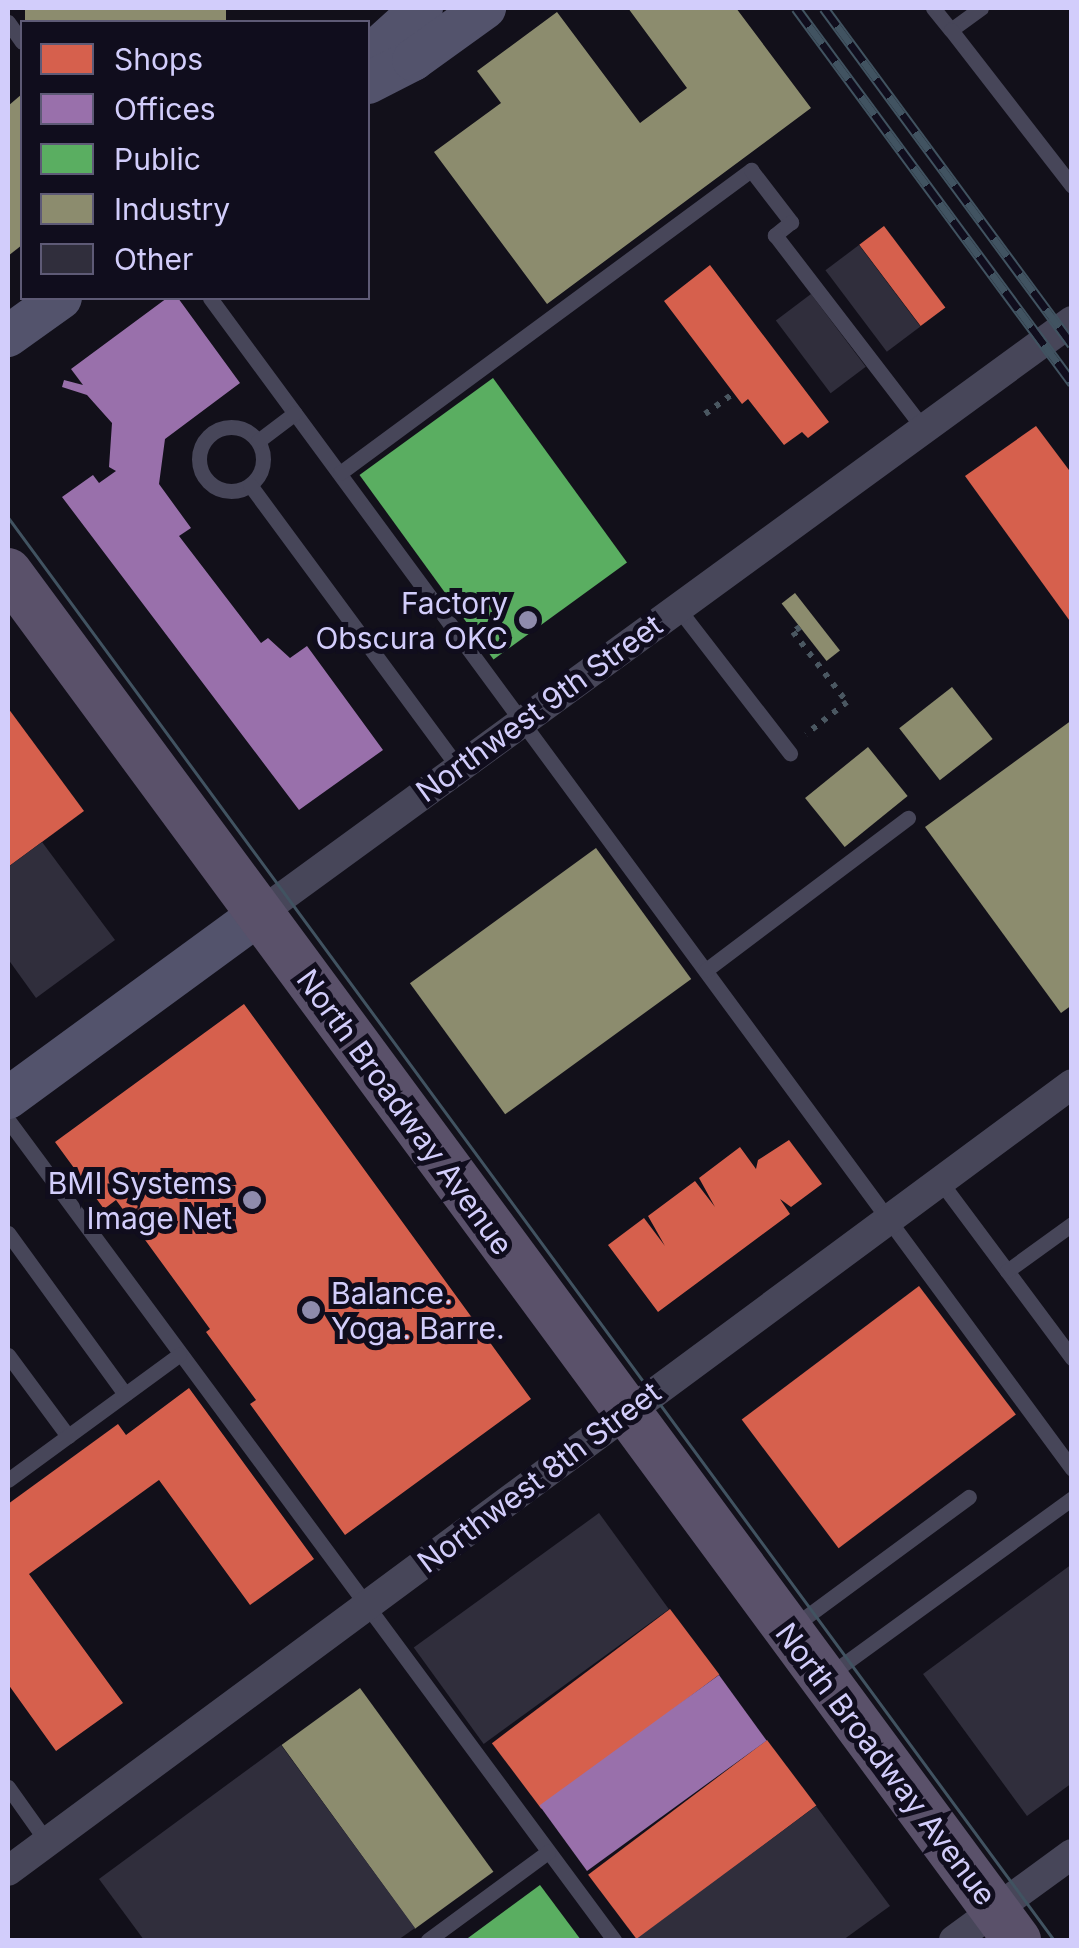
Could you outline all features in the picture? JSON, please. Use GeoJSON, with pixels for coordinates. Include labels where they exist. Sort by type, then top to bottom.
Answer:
{"type":"FeatureCollection","features":[{"type":"Feature","properties":{"kind":"main road","name":"North Broadway Avenue"},"geometry":{"type":"LineString","coordinates":[[8,572],[1006,1926]]}},
{"type":"Feature","properties":{"kind":"street"},"geometry":{"type":"LineString","coordinates":[[370,55],[422,8]]}},
{"type":"Feature","properties":{"kind":"street"},"geometry":{"type":"LineString","coordinates":[[370,82],[412,60],[485,8]]}},
{"type":"Feature","properties":{"kind":"street"},"geometry":{"type":"LineString","coordinates":[[8,336],[57,300]]}},
{"type":"Feature","properties":{"kind":"street","name":"Northwest 9th Street"},"geometry":{"type":"LineString","coordinates":[[8,1098],[921,425],[1072,321]]}},
{"type":"Feature","properties":{"kind":"street","name":"Northwest 8th Street"},"geometry":{"type":"LineString","coordinates":[[8,1870],[1072,1084]]}},
{"type":"Feature","properties":{"kind":"street"},"geometry":{"type":"LineString","coordinates":[[954,1940],[1006,1926],[1072,1854]]}},
{"type":"Feature","properties":{"kind":"lane"},"geometry":{"type":"LineString","coordinates":[[933,8],[1072,186]]}},
{"type":"Feature","properties":{"kind":"lane"},"geometry":{"type":"LineString","coordinates":[[951,30],[981,8]]}},
{"type":"Feature","properties":{"kind":"lane"},"geometry":{"type":"LineString","coordinates":[[340,473],[751,170],[791,222],[775,235],[921,425]]}},
{"type":"Feature","properties":{"kind":"lane"},"geometry":{"type":"LineString","coordinates":[[211,300],[1071,1467]]}},
{"type":"Feature","properties":{"kind":"lane"},"geometry":{"type":"LineString","coordinates":[[258,441],[295,413]]}},
{"type":"Feature","properties":{"kind":"lane"},"geometry":{"type":"LineString","coordinates":[[218,428],[240,428],[258,441],[263,460],[250,485],[230,492],[210,484],[198,454],[218,428]]}},
{"type":"Feature","properties":{"kind":"lane"},"geometry":{"type":"LineString","coordinates":[[250,485],[458,767]]}},
{"type":"Feature","properties":{"kind":"lane"},"geometry":{"type":"LineString","coordinates":[[677,607],[788,751]]}},
{"type":"Feature","properties":{"kind":"lane"},"geometry":{"type":"LineString","coordinates":[[706,970],[908,818]]}},
{"type":"Feature","properties":{"kind":"lane"},"geometry":{"type":"LineString","coordinates":[[8,1120],[364,1607],[614,1940]]}},
{"type":"Feature","properties":{"kind":"lane"},"geometry":{"type":"LineString","coordinates":[[940,1181],[1072,1358]]}},
{"type":"Feature","properties":{"kind":"lane"},"geometry":{"type":"LineString","coordinates":[[1006,1271],[1072,1224]]}},
{"type":"Feature","properties":{"kind":"lane"},"geometry":{"type":"LineString","coordinates":[[8,1233],[125,1394]]}},
{"type":"Feature","properties":{"kind":"lane"},"geometry":{"type":"LineString","coordinates":[[8,1354],[68,1436]]}},
{"type":"Feature","properties":{"kind":"lane"},"geometry":{"type":"LineString","coordinates":[[8,1480],[180,1354]]}},
{"type":"Feature","properties":{"kind":"lane"},"geometry":{"type":"LineString","coordinates":[[787,1630],[969,1497]]}},
{"type":"Feature","properties":{"kind":"lane"},"geometry":{"type":"LineString","coordinates":[[823,1679],[1072,1498]]}},
{"type":"Feature","properties":{"kind":"lane"},"geometry":{"type":"LineString","coordinates":[[8,1786],[46,1842]]}},
{"type":"Feature","properties":{"kind":"lane"},"geometry":{"type":"LineString","coordinates":[[428,1940],[548,1852]]}},
{"type":"Feature","properties":{"kind":"path"},"geometry":{"type":"LineString","coordinates":[[705,414],[734,393]]}},
{"type":"Feature","properties":{"kind":"path"},"geometry":{"type":"LineString","coordinates":[[788,751],[847,702],[793,632],[800,627]]}},
{"type":"Feature","properties":{"kind":"building: Shops"},"geometry":{"type":"Polygon","coordinates":[[[884,226],[945,307],[921,326],[859,245],[884,226]]]}},
{"type":"Feature","properties":{"kind":"building: Shops"},"geometry":{"type":"Polygon","coordinates":[[[710,265],[829,422],[808,438],[802,432],[784,445],[748,399],[742,404],[664,301],[710,265]]]}},
{"type":"Feature","properties":{"kind":"building: Shops"},"geometry":{"type":"Polygon","coordinates":[[[1036,426],[1072,474],[1072,624],[965,476],[1036,426]]]}},
{"type":"Feature","properties":{"kind":"building: Shops"},"geometry":{"type":"Polygon","coordinates":[[[8,708],[84,811],[8,867],[8,708]]]}},
{"type":"Feature","properties":{"kind":"building: Shops"},"geometry":{"type":"Polygon","coordinates":[[[244,1004],[531,1399],[345,1535],[250,1404],[256,1400],[206,1332],[210,1329],[116,1200],[104,1209],[55,1142],[244,1004]]]}},
{"type":"Feature","properties":{"kind":"building: Shops"},"geometry":{"type":"Polygon","coordinates":[[[789,1140],[822,1184],[791,1207],[780,1199],[790,1214],[658,1312],[608,1245],[644,1218],[665,1246],[648,1216],[695,1181],[715,1207],[699,1178],[740,1147],[756,1169],[758,1160],[789,1140]]]}},
{"type":"Feature","properties":{"kind":"building: Shops"},"geometry":{"type":"Polygon","coordinates":[[[919,1286],[1016,1415],[839,1548],[742,1420],[919,1286]]]}},
{"type":"Feature","properties":{"kind":"building: Shops"},"geometry":{"type":"Polygon","coordinates":[[[189,1388],[314,1559],[250,1605],[159,1480],[29,1574],[123,1703],[56,1751],[8,1684],[8,1504],[118,1424],[126,1435],[189,1388]]]}},
{"type":"Feature","properties":{"kind":"building: Shops"},"geometry":{"type":"Polygon","coordinates":[[[670,1609],[719,1674],[541,1809],[492,1743],[670,1609]]]}},
{"type":"Feature","properties":{"kind":"building: Shops"},"geometry":{"type":"Polygon","coordinates":[[[767,1740],[816,1805],[638,1940],[588,1875],[767,1740]]]}},
{"type":"Feature","properties":{"kind":"building: Offices"},"geometry":{"type":"Polygon","coordinates":[[[164,300],[179,300],[240,383],[165,439],[159,484],[191,528],[179,536],[261,643],[268,638],[290,658],[307,646],[383,750],[299,810],[62,497],[93,475],[99,483],[116,471],[109,467],[112,423],[87,395],[62,387],[64,380],[83,385],[71,369],[164,300]]]}},
{"type":"Feature","properties":{"kind":"building: Offices"},"geometry":{"type":"Polygon","coordinates":[[[719,1675],[767,1741],[587,1871],[539,1805],[719,1675]]]}},
{"type":"Feature","properties":{"kind":"building: Public"},"geometry":{"type":"Polygon","coordinates":[[[493,378],[627,562],[494,659],[360,475],[493,378]]]}},
{"type":"Feature","properties":{"kind":"building: Public"},"geometry":{"type":"Polygon","coordinates":[[[540,1885],[581,1940],[468,1938],[540,1885]]]}},
{"type":"Feature","properties":{"kind":"building: Industry"},"geometry":{"type":"Polygon","coordinates":[[[25,8],[226,8],[226,20],[25,20],[25,8]]]}},
{"type":"Feature","properties":{"kind":"building: Industry"},"geometry":{"type":"Polygon","coordinates":[[[628,8],[736,8],[811,108],[547,304],[434,152],[501,103],[477,71],[557,12],[640,123],[687,88],[628,8]]]}},
{"type":"Feature","properties":{"kind":"building: Industry"},"geometry":{"type":"Polygon","coordinates":[[[20,96],[20,247],[8,256],[8,106],[20,96]]]}},
{"type":"Feature","properties":{"kind":"building: Industry"},"geometry":{"type":"Polygon","coordinates":[[[795,593],[840,651],[827,661],[782,603],[795,593]]]}},
{"type":"Feature","properties":{"kind":"building: Industry"},"geometry":{"type":"Polygon","coordinates":[[[952,687],[993,739],[940,780],[899,728],[952,687]]]}},
{"type":"Feature","properties":{"kind":"building: Industry"},"geometry":{"type":"Polygon","coordinates":[[[1072,720],[1072,1005],[1061,1013],[925,827],[1072,720]]]}},
{"type":"Feature","properties":{"kind":"building: Industry"},"geometry":{"type":"Polygon","coordinates":[[[868,747],[908,796],[845,847],[805,798],[868,747]]]}},
{"type":"Feature","properties":{"kind":"building: Industry"},"geometry":{"type":"Polygon","coordinates":[[[596,848],[691,979],[505,1114],[410,983],[596,848]]]}},
{"type":"Feature","properties":{"kind":"building: Industry"},"geometry":{"type":"Polygon","coordinates":[[[360,1688],[493,1872],[415,1929],[282,1745],[360,1688]]]}},
{"type":"Feature","properties":{"kind":"building: Other"},"geometry":{"type":"Polygon","coordinates":[[[859,245],[920,326],[887,352],[825,270],[859,245]]]}},
{"type":"Feature","properties":{"kind":"building: Other"},"geometry":{"type":"Polygon","coordinates":[[[811,294],[866,367],[831,393],[776,320],[811,294]]]}},
{"type":"Feature","properties":{"kind":"building: Other"},"geometry":{"type":"Polygon","coordinates":[[[42,842],[115,940],[36,998],[8,959],[8,867],[42,842]]]}},
{"type":"Feature","properties":{"kind":"building: Other"},"geometry":{"type":"Polygon","coordinates":[[[599,1513],[669,1609],[484,1744],[414,1648],[599,1513]]]}},
{"type":"Feature","properties":{"kind":"building: Other"},"geometry":{"type":"Polygon","coordinates":[[[1072,1564],[1072,1783],[1027,1816],[923,1674],[1072,1564]]]}},
{"type":"Feature","properties":{"kind":"building: Other"},"geometry":{"type":"Polygon","coordinates":[[[281,1745],[415,1928],[398,1940],[144,1940],[99,1879],[281,1745]]]}},
{"type":"Feature","properties":{"kind":"building: Other"},"geometry":{"type":"Polygon","coordinates":[[[816,1806],[890,1906],[843,1940],[635,1940],[816,1806]]]}},
{"type":"Feature","properties":{"kind":"tram line"},"geometry":{"type":"LineString","coordinates":[[8,517],[1054,1940]]}},
{"type":"Feature","properties":{"kind":"railway"},"geometry":{"type":"LineString","coordinates":[[796,8],[1072,383]]}},
{"type":"Feature","properties":{"kind":"railway"},"geometry":{"type":"LineString","coordinates":[[824,8],[1072,344]]}},
{"type":"Feature","properties":{"kind":"place","name":"Factory Obscura OKC"},"geometry":{"type":"Point","coordinates":[528,620]}},
{"type":"Feature","properties":{"kind":"place","name":"BMI Systems Image Net"},"geometry":{"type":"Point","coordinates":[252,1200]}},
{"type":"Feature","properties":{"kind":"place","name":"Balance. Yoga. Barre."},"geometry":{"type":"Point","coordinates":[311,1310]}}]}
